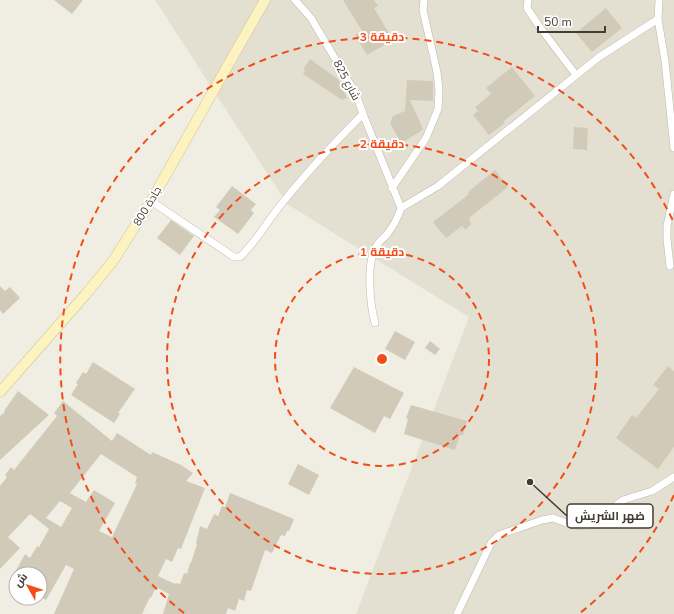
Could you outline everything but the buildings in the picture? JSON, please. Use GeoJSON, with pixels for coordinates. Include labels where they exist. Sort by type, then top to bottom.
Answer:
{"type":"FeatureCollection","features":[{"type":"Feature","properties":{"kind":"main road","name":"جادة 800"},"geometry":{"type":"LineString","coordinates":[[0,392],[113,261],[151,201],[265,0]]}},
{"type":"Feature","properties":{"kind":"street","name":"شارع 825"},"geometry":{"type":"LineString","coordinates":[[295,0],[310,18],[356,94],[401,208]]}},
{"type":"Feature","properties":{"kind":"street"},"geometry":{"type":"LineString","coordinates":[[392,188],[426,138],[438,110],[439,90],[437,72],[423,10],[424,0]]}},
{"type":"Feature","properties":{"kind":"street"},"geometry":{"type":"LineString","coordinates":[[528,0],[527,4],[529,11],[538,26],[576,75]]}},
{"type":"Feature","properties":{"kind":"street"},"geometry":{"type":"LineString","coordinates":[[659,0],[658,19],[665,61],[674,135],[674,148]]}},
{"type":"Feature","properties":{"kind":"street"},"geometry":{"type":"LineString","coordinates":[[375,323],[370,285],[373,254],[377,245],[388,233],[396,220],[401,208],[438,186],[599,57],[658,19]]}},
{"type":"Feature","properties":{"kind":"street"},"geometry":{"type":"LineString","coordinates":[[151,201],[234,258],[240,258],[257,238],[282,203],[321,157],[363,114]]}},
{"type":"Feature","properties":{"kind":"street"},"geometry":{"type":"LineString","coordinates":[[670,266],[667,226],[674,194]]}},
{"type":"Feature","properties":{"kind":"street"},"geometry":{"type":"LineString","coordinates":[[457,614],[491,543],[499,534],[542,520],[553,518],[572,525],[588,526],[623,500],[652,491],[674,477]]}},
{"type":"Feature","properties":{"kind":"shaded area"},"geometry":{"type":"Polygon","coordinates":[[[155,0],[674,0],[674,614],[356,614],[469,317],[287,204],[155,0]]]}},
{"type":"Feature","properties":{"kind":"place","name":"ضهر الشريش"},"geometry":{"type":"Point","coordinates":[530,482]}}]}
